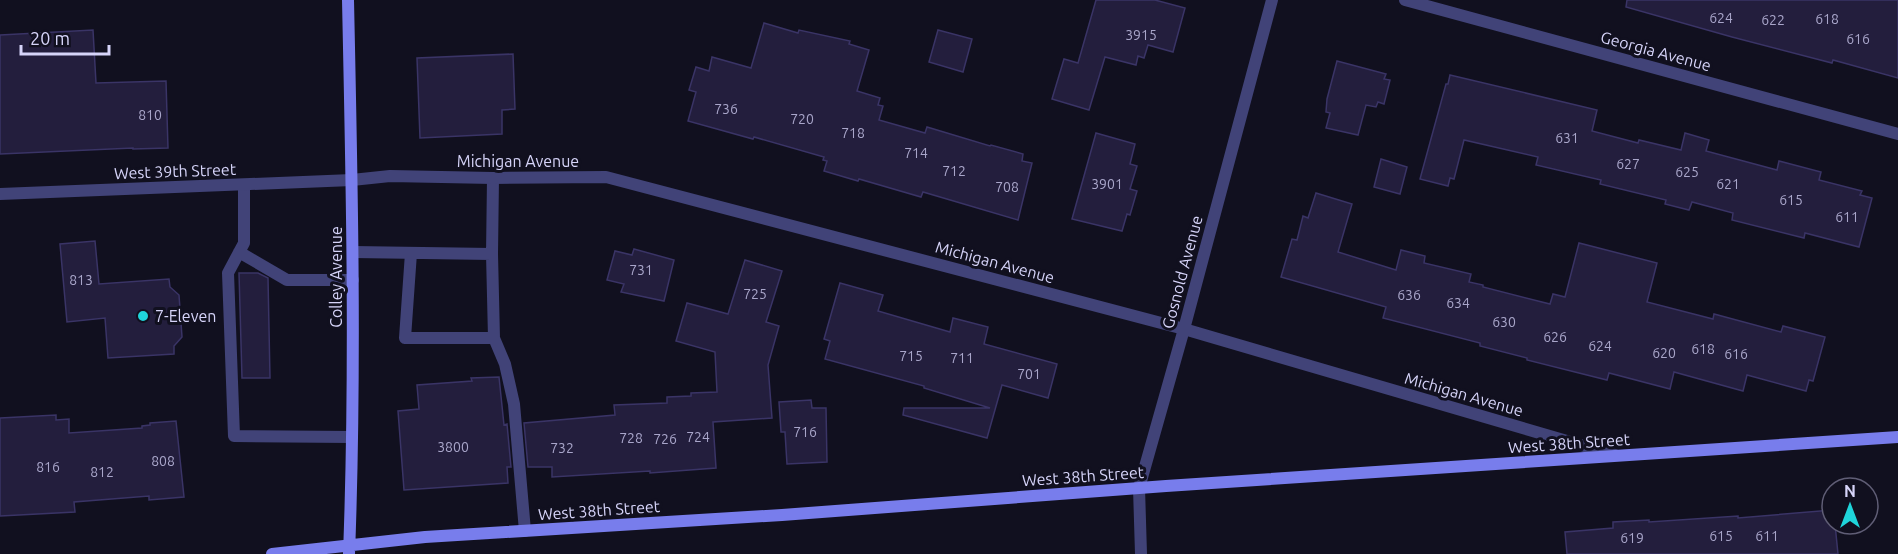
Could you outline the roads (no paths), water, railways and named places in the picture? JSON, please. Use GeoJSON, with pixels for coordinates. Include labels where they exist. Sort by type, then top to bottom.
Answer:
{"type":"FeatureCollection","features":[{"type":"Feature","properties":{"kind":"main road","name":"Colley Avenue"},"geometry":{"type":"LineString","coordinates":[[348,0],[353,280],[349,549]]}},
{"type":"Feature","properties":{"kind":"main road","name":"West 38th Street"},"geometry":{"type":"LineString","coordinates":[[272,554],[349,549],[424,537],[782,515],[1138,488],[1898,437]]}},
{"type":"Feature","properties":{"kind":"street","name":"Gosnold Avenue"},"geometry":{"type":"LineString","coordinates":[[1141,554],[1138,488],[1184,329],[1272,0]]}},
{"type":"Feature","properties":{"kind":"street","name":"Georgia Avenue"},"geometry":{"type":"LineString","coordinates":[[1405,0],[1898,134]]}},
{"type":"Feature","properties":{"kind":"street","name":"Michigan Avenue"},"geometry":{"type":"LineString","coordinates":[[352,180],[390,176],[606,177],[1184,329],[1618,456]]}},
{"type":"Feature","properties":{"kind":"street"},"geometry":{"type":"LineString","coordinates":[[493,178],[494,338],[505,364],[514,404],[525,531]]}},
{"type":"Feature","properties":{"kind":"street","name":"West 39th Street"},"geometry":{"type":"LineString","coordinates":[[0,194],[352,180]]}},
{"type":"Feature","properties":{"kind":"street"},"geometry":{"type":"LineString","coordinates":[[244,184],[244,243],[228,273],[234,436],[352,437]]}},
{"type":"Feature","properties":{"kind":"street"},"geometry":{"type":"LineString","coordinates":[[239,252],[287,279],[353,280]]}},
{"type":"Feature","properties":{"kind":"street"},"geometry":{"type":"LineString","coordinates":[[352,252],[492,254]]}},
{"type":"Feature","properties":{"kind":"street"},"geometry":{"type":"LineString","coordinates":[[411,253],[405,338],[494,338]]}},
{"type":"Feature","properties":{"kind":"place","name":"7-Eleven"},"geometry":{"type":"Point","coordinates":[143,316]}}]}
